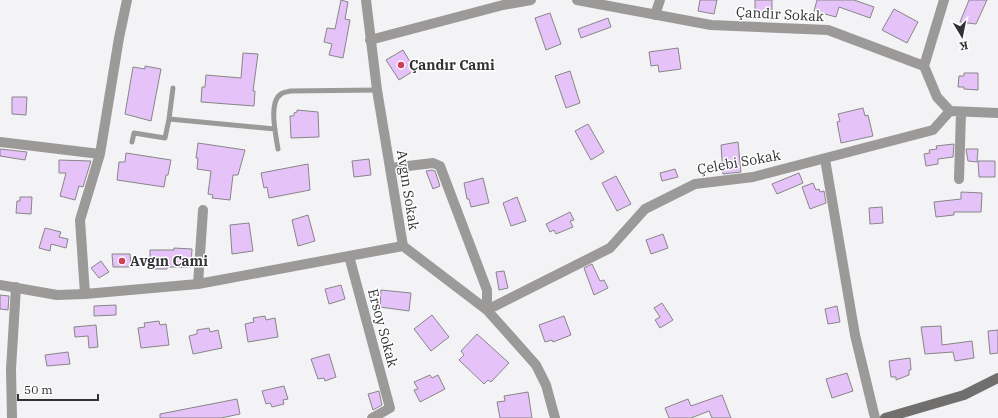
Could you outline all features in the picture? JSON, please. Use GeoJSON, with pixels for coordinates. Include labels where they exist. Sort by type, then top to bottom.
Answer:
{"type":"FeatureCollection","features":[{"type":"Feature","properties":{"kind":"street"},"geometry":{"type":"LineString","coordinates":[[85,294],[80,220],[100,154],[119,38],[127,0]]}},
{"type":"Feature","properties":{"kind":"street","name":"Avgın Sokak"},"geometry":{"type":"LineString","coordinates":[[366,0],[377,90],[403,246],[487,310],[536,365],[546,385],[555,418]]}},
{"type":"Feature","properties":{"kind":"street"},"geometry":{"type":"LineString","coordinates":[[370,40],[503,5],[531,0]]}},
{"type":"Feature","properties":{"kind":"street","name":"Çandır Sokak"},"geometry":{"type":"LineString","coordinates":[[577,0],[711,25],[828,30],[924,66]]}},
{"type":"Feature","properties":{"kind":"street"},"geometry":{"type":"LineString","coordinates":[[655,15],[660,0]]}},
{"type":"Feature","properties":{"kind":"street"},"geometry":{"type":"LineString","coordinates":[[944,0],[924,66],[937,96],[950,111],[998,113]]}},
{"type":"Feature","properties":{"kind":"street","name":"Çelebi Sokak"},"geometry":{"type":"LineString","coordinates":[[487,310],[610,248],[645,209],[695,184],[753,177],[933,130],[950,111]]}},
{"type":"Feature","properties":{"kind":"street"},"geometry":{"type":"LineString","coordinates":[[959,179],[961,112]]}},
{"type":"Feature","properties":{"kind":"street"},"geometry":{"type":"LineString","coordinates":[[0,142],[100,154]]}},
{"type":"Feature","properties":{"kind":"street"},"geometry":{"type":"LineString","coordinates":[[825,159],[854,335],[875,418]]}},
{"type":"Feature","properties":{"kind":"street"},"geometry":{"type":"LineString","coordinates":[[391,168],[433,163],[440,166],[487,290],[487,310]]}},
{"type":"Feature","properties":{"kind":"street"},"geometry":{"type":"LineString","coordinates":[[198,284],[203,210]]}},
{"type":"Feature","properties":{"kind":"street"},"geometry":{"type":"LineString","coordinates":[[0,286],[16,287],[57,294],[85,294],[198,284],[403,246]]}},
{"type":"Feature","properties":{"kind":"street","name":"Ersoy Sokak"},"geometry":{"type":"LineString","coordinates":[[348,256],[390,408],[372,418]]}},
{"type":"Feature","properties":{"kind":"street"},"geometry":{"type":"LineString","coordinates":[[12,418],[10,369],[16,287]]}},
{"type":"Feature","properties":{"kind":"street"},"geometry":{"type":"LineString","coordinates":[[885,418],[964,395],[998,378]]}},
{"type":"Feature","properties":{"kind":"lane"},"geometry":{"type":"LineString","coordinates":[[132,142],[134,133],[165,138],[173,88]]}},
{"type":"Feature","properties":{"kind":"lane"},"geometry":{"type":"LineString","coordinates":[[278,149],[274,129],[274,116],[276,101],[281,94],[290,91],[377,90]]}},
{"type":"Feature","properties":{"kind":"lane"},"geometry":{"type":"LineString","coordinates":[[169,119],[274,129]]}},
{"type":"Feature","properties":{"kind":"building"},"geometry":{"type":"Polygon","coordinates":[[[341,0],[348,2],[345,19],[350,20],[343,58],[329,55],[332,44],[324,42],[327,28],[335,29],[341,0]]]}},
{"type":"Feature","properties":{"kind":"building"},"geometry":{"type":"Polygon","coordinates":[[[700,0],[717,0],[714,14],[698,11],[700,0]]]}},
{"type":"Feature","properties":{"kind":"building"},"geometry":{"type":"Polygon","coordinates":[[[755,0],[772,0],[772,13],[755,13],[755,0]]]}},
{"type":"Feature","properties":{"kind":"building"},"geometry":{"type":"Polygon","coordinates":[[[817,0],[854,0],[874,7],[870,18],[839,7],[836,17],[814,11],[817,0]]]}},
{"type":"Feature","properties":{"kind":"building"},"geometry":{"type":"Polygon","coordinates":[[[969,0],[987,0],[976,24],[960,22],[969,0]]]}},
{"type":"Feature","properties":{"kind":"building"},"geometry":{"type":"Polygon","coordinates":[[[894,9],[918,22],[907,43],[882,30],[894,9]]]}},
{"type":"Feature","properties":{"kind":"building"},"geometry":{"type":"Polygon","coordinates":[[[550,13],[561,44],[546,50],[535,18],[550,13]]]}},
{"type":"Feature","properties":{"kind":"building"},"geometry":{"type":"Polygon","coordinates":[[[608,18],[611,27],[581,38],[578,29],[608,18]]]}},
{"type":"Feature","properties":{"kind":"building"},"geometry":{"type":"Polygon","coordinates":[[[678,48],[681,69],[659,72],[658,65],[651,66],[649,52],[678,48]]]}},
{"type":"Feature","properties":{"kind":"building","name":"Çandır Cami"},"geometry":{"type":"Polygon","coordinates":[[[403,50],[415,70],[399,80],[386,60],[403,50]]]}},
{"type":"Feature","properties":{"kind":"building"},"geometry":{"type":"Polygon","coordinates":[[[243,53],[258,54],[253,91],[255,91],[254,106],[201,102],[202,87],[205,87],[206,75],[241,78],[243,53]]]}},
{"type":"Feature","properties":{"kind":"building"},"geometry":{"type":"Polygon","coordinates":[[[145,66],[161,69],[151,121],[125,114],[133,67],[145,69],[145,66]]]}},
{"type":"Feature","properties":{"kind":"building"},"geometry":{"type":"Polygon","coordinates":[[[570,71],[580,103],[566,108],[555,76],[570,71]]]}},
{"type":"Feature","properties":{"kind":"building"},"geometry":{"type":"Polygon","coordinates":[[[964,73],[978,73],[978,90],[958,87],[959,76],[964,76],[964,73]]]}},
{"type":"Feature","properties":{"kind":"building"},"geometry":{"type":"Polygon","coordinates":[[[12,97],[27,97],[26,115],[12,114],[12,97]]]}},
{"type":"Feature","properties":{"kind":"building"},"geometry":{"type":"Polygon","coordinates":[[[863,108],[865,116],[868,115],[873,136],[841,143],[837,122],[840,121],[838,114],[863,108]]]}},
{"type":"Feature","properties":{"kind":"building"},"geometry":{"type":"Polygon","coordinates":[[[297,110],[318,112],[319,137],[291,138],[290,116],[294,116],[294,113],[297,112],[297,110]]]}},
{"type":"Feature","properties":{"kind":"building"},"geometry":{"type":"Polygon","coordinates":[[[588,124],[604,152],[591,160],[575,131],[588,124]]]}},
{"type":"Feature","properties":{"kind":"building"},"geometry":{"type":"Polygon","coordinates":[[[738,142],[741,172],[723,174],[721,145],[738,142]]]}},
{"type":"Feature","properties":{"kind":"building"},"geometry":{"type":"Polygon","coordinates":[[[198,143],[245,150],[238,175],[233,175],[230,200],[212,198],[213,195],[208,194],[211,171],[197,169],[198,158],[196,158],[198,143]]]}},
{"type":"Feature","properties":{"kind":"building"},"geometry":{"type":"Polygon","coordinates":[[[954,144],[953,157],[938,159],[938,164],[926,166],[924,154],[930,153],[929,150],[937,149],[936,146],[954,144]]]}},
{"type":"Feature","properties":{"kind":"building"},"geometry":{"type":"Polygon","coordinates":[[[0,149],[27,152],[25,160],[0,156],[0,149]]]}},
{"type":"Feature","properties":{"kind":"building"},"geometry":{"type":"Polygon","coordinates":[[[966,149],[978,149],[977,162],[968,161],[966,149]]]}},
{"type":"Feature","properties":{"kind":"building"},"geometry":{"type":"Polygon","coordinates":[[[126,153],[171,160],[164,187],[117,180],[119,162],[125,162],[126,153]]]}},
{"type":"Feature","properties":{"kind":"building"},"geometry":{"type":"Polygon","coordinates":[[[369,159],[371,175],[354,177],[352,161],[369,159]]]}},
{"type":"Feature","properties":{"kind":"building"},"geometry":{"type":"Polygon","coordinates":[[[59,160],[91,161],[83,187],[79,186],[75,200],[60,196],[66,173],[59,173],[59,160]]]}},
{"type":"Feature","properties":{"kind":"building"},"geometry":{"type":"Polygon","coordinates":[[[978,161],[995,161],[995,177],[979,177],[978,161]]]}},
{"type":"Feature","properties":{"kind":"building"},"geometry":{"type":"Polygon","coordinates":[[[308,164],[310,190],[269,198],[267,187],[264,188],[261,173],[308,164]]]}},
{"type":"Feature","properties":{"kind":"building"},"geometry":{"type":"Polygon","coordinates":[[[675,169],[678,177],[662,181],[660,173],[675,169]]]}},
{"type":"Feature","properties":{"kind":"building"},"geometry":{"type":"Polygon","coordinates":[[[426,171],[435,171],[440,186],[433,189],[426,171]]]}},
{"type":"Feature","properties":{"kind":"building"},"geometry":{"type":"Polygon","coordinates":[[[799,173],[803,183],[777,194],[772,184],[799,173]]]}},
{"type":"Feature","properties":{"kind":"building"},"geometry":{"type":"Polygon","coordinates":[[[616,176],[631,204],[617,211],[602,183],[616,176]]]}},
{"type":"Feature","properties":{"kind":"building"},"geometry":{"type":"Polygon","coordinates":[[[483,178],[489,203],[471,207],[469,199],[467,199],[464,183],[483,178]]]}},
{"type":"Feature","properties":{"kind":"building"},"geometry":{"type":"Polygon","coordinates":[[[813,183],[816,190],[819,189],[820,192],[824,191],[826,203],[810,209],[802,187],[813,183]]]}},
{"type":"Feature","properties":{"kind":"building"},"geometry":{"type":"Polygon","coordinates":[[[961,192],[982,193],[981,212],[954,212],[954,215],[936,217],[934,202],[961,199],[961,192]]]}},
{"type":"Feature","properties":{"kind":"building"},"geometry":{"type":"Polygon","coordinates":[[[20,197],[32,197],[31,214],[16,213],[17,201],[20,201],[20,197]]]}},
{"type":"Feature","properties":{"kind":"building"},"geometry":{"type":"Polygon","coordinates":[[[517,197],[526,221],[511,226],[503,203],[517,197]]]}},
{"type":"Feature","properties":{"kind":"building"},"geometry":{"type":"Polygon","coordinates":[[[882,207],[883,223],[870,224],[869,208],[882,207]]]}},
{"type":"Feature","properties":{"kind":"building"},"geometry":{"type":"Polygon","coordinates":[[[570,212],[574,220],[570,221],[573,227],[556,234],[554,230],[550,232],[546,224],[570,212]]]}},
{"type":"Feature","properties":{"kind":"building"},"geometry":{"type":"Polygon","coordinates":[[[308,215],[315,241],[298,246],[292,220],[308,215]]]}},
{"type":"Feature","properties":{"kind":"building"},"geometry":{"type":"Polygon","coordinates":[[[249,223],[253,251],[232,254],[230,225],[249,223]]]}},
{"type":"Feature","properties":{"kind":"building"},"geometry":{"type":"Polygon","coordinates":[[[45,228],[61,232],[59,237],[68,239],[66,248],[51,244],[50,251],[39,248],[45,228]]]}},
{"type":"Feature","properties":{"kind":"building"},"geometry":{"type":"Polygon","coordinates":[[[663,234],[668,248],[651,254],[646,240],[663,234]]]}},
{"type":"Feature","properties":{"kind":"building"},"geometry":{"type":"Polygon","coordinates":[[[174,248],[192,249],[191,267],[150,269],[150,250],[174,250],[174,248]]]}},
{"type":"Feature","properties":{"kind":"building","name":"Avgın Cami"},"geometry":{"type":"Polygon","coordinates":[[[112,254],[130,254],[131,267],[113,267],[112,254]]]}},
{"type":"Feature","properties":{"kind":"building"},"geometry":{"type":"Polygon","coordinates":[[[101,261],[109,272],[99,278],[91,268],[101,261]]]}},
{"type":"Feature","properties":{"kind":"building"},"geometry":{"type":"Polygon","coordinates":[[[592,264],[600,281],[604,280],[608,288],[594,295],[584,268],[592,264]]]}},
{"type":"Feature","properties":{"kind":"building"},"geometry":{"type":"Polygon","coordinates":[[[504,271],[508,288],[499,290],[496,272],[504,271]]]}},
{"type":"Feature","properties":{"kind":"building"},"geometry":{"type":"Polygon","coordinates":[[[341,285],[345,299],[329,304],[325,289],[341,285]]]}},
{"type":"Feature","properties":{"kind":"building"},"geometry":{"type":"Polygon","coordinates":[[[381,290],[411,293],[409,311],[380,307],[381,290]]]}},
{"type":"Feature","properties":{"kind":"building"},"geometry":{"type":"Polygon","coordinates":[[[0,295],[9,296],[8,310],[0,309],[0,295]]]}},
{"type":"Feature","properties":{"kind":"building"},"geometry":{"type":"Polygon","coordinates":[[[662,303],[673,320],[660,328],[655,320],[660,317],[654,308],[662,303]]]}},
{"type":"Feature","properties":{"kind":"building"},"geometry":{"type":"Polygon","coordinates":[[[116,305],[116,315],[94,316],[94,306],[116,305]]]}},
{"type":"Feature","properties":{"kind":"building"},"geometry":{"type":"Polygon","coordinates":[[[837,306],[840,322],[828,324],[825,309],[837,306]]]}},
{"type":"Feature","properties":{"kind":"building"},"geometry":{"type":"Polygon","coordinates":[[[432,315],[449,337],[431,351],[414,329],[432,315]]]}},
{"type":"Feature","properties":{"kind":"building"},"geometry":{"type":"Polygon","coordinates":[[[265,316],[266,320],[275,318],[278,337],[248,342],[245,324],[254,322],[253,318],[265,316]]]}},
{"type":"Feature","properties":{"kind":"building"},"geometry":{"type":"Polygon","coordinates":[[[564,316],[571,335],[553,342],[552,340],[545,342],[539,325],[564,316]]]}},
{"type":"Feature","properties":{"kind":"building"},"geometry":{"type":"Polygon","coordinates":[[[159,321],[160,325],[166,324],[169,345],[141,348],[138,328],[145,327],[144,323],[159,321]]]}},
{"type":"Feature","properties":{"kind":"building"},"geometry":{"type":"Polygon","coordinates":[[[96,325],[98,347],[89,348],[88,336],[75,337],[74,327],[96,325]]]}},
{"type":"Feature","properties":{"kind":"building"},"geometry":{"type":"Polygon","coordinates":[[[941,326],[942,345],[972,341],[974,358],[955,361],[953,352],[925,354],[921,327],[941,326]]]}},
{"type":"Feature","properties":{"kind":"building"},"geometry":{"type":"Polygon","coordinates":[[[209,328],[210,332],[218,330],[222,348],[193,354],[189,336],[197,334],[197,330],[209,328]]]}},
{"type":"Feature","properties":{"kind":"building"},"geometry":{"type":"Polygon","coordinates":[[[998,330],[998,353],[990,354],[988,331],[998,330]]]}},
{"type":"Feature","properties":{"kind":"building"},"geometry":{"type":"Polygon","coordinates":[[[477,334],[509,363],[491,382],[488,380],[484,384],[459,360],[464,355],[461,351],[477,334]]]}},
{"type":"Feature","properties":{"kind":"building"},"geometry":{"type":"Polygon","coordinates":[[[68,352],[70,364],[47,366],[45,355],[68,352]]]}},
{"type":"Feature","properties":{"kind":"building"},"geometry":{"type":"Polygon","coordinates":[[[329,354],[336,377],[325,381],[324,378],[318,379],[311,359],[329,354]]]}},
{"type":"Feature","properties":{"kind":"building"},"geometry":{"type":"Polygon","coordinates":[[[910,358],[911,370],[909,370],[909,375],[896,380],[896,377],[891,377],[889,361],[910,358]]]}},
{"type":"Feature","properties":{"kind":"building"},"geometry":{"type":"Polygon","coordinates":[[[847,373],[853,391],[832,398],[826,379],[847,373]]]}},
{"type":"Feature","properties":{"kind":"building"},"geometry":{"type":"Polygon","coordinates":[[[430,375],[432,378],[438,375],[445,389],[420,402],[414,390],[418,389],[414,382],[430,375]]]}},
{"type":"Feature","properties":{"kind":"building"},"geometry":{"type":"Polygon","coordinates":[[[284,386],[288,399],[283,400],[284,404],[272,407],[270,403],[266,404],[262,391],[284,386]]]}},
{"type":"Feature","properties":{"kind":"building"},"geometry":{"type":"Polygon","coordinates":[[[379,391],[382,405],[373,410],[368,394],[379,391]]]}},
{"type":"Feature","properties":{"kind":"building"},"geometry":{"type":"Polygon","coordinates":[[[528,392],[532,418],[500,418],[497,402],[505,401],[504,396],[528,392]]]}},
{"type":"Feature","properties":{"kind":"building"},"geometry":{"type":"Polygon","coordinates":[[[722,395],[731,418],[712,418],[709,411],[691,418],[669,418],[665,408],[688,399],[691,406],[722,395]]]}},
{"type":"Feature","properties":{"kind":"building"},"geometry":{"type":"Polygon","coordinates":[[[237,399],[240,414],[221,418],[160,418],[160,414],[237,399]]]}},
{"type":"Feature","properties":{"kind":"place","name":"Çandır Cami"},"geometry":{"type":"Point","coordinates":[401,65]}},
{"type":"Feature","properties":{"kind":"place","name":"Avgın Cami"},"geometry":{"type":"Point","coordinates":[122,261]}}]}
